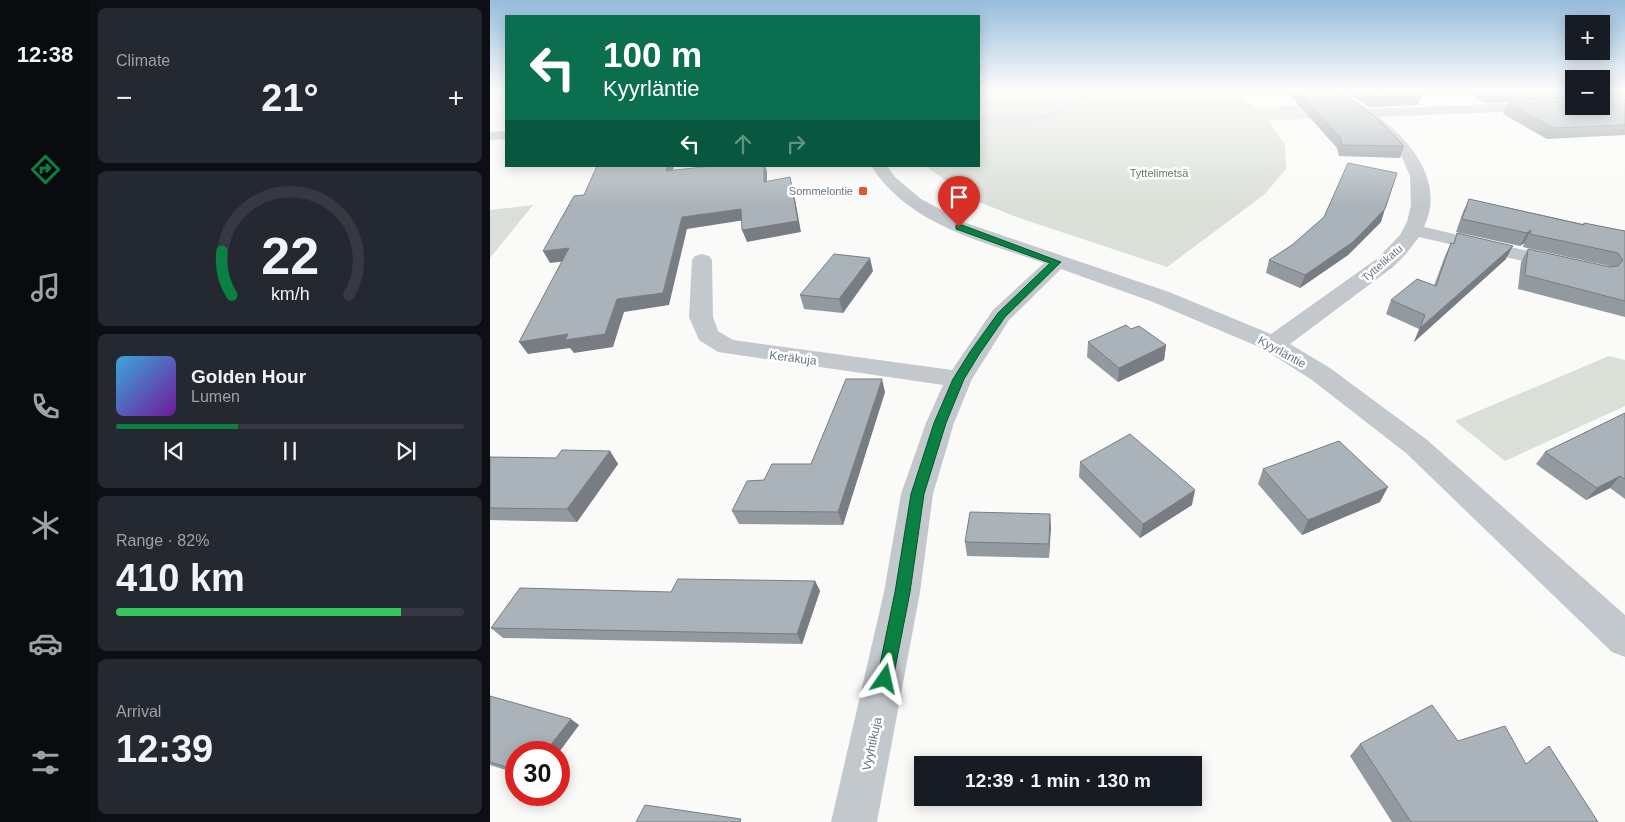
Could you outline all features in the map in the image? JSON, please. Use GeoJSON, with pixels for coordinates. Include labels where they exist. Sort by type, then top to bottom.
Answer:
{"type":"FeatureCollection","features":[{"type":"Feature","properties":{"kind":"street","name":"Tyttelikatu"},"geometry":{"type":"LineString","coordinates":[[1273,344],[1380,267],[1394,255],[1414,230],[1420,216],[1422,201],[1419,176],[1407,151],[1386,129]]}},
{"type":"Feature","properties":{"kind":"street"},"geometry":{"type":"LineString","coordinates":[[490,136],[505,135]]}},
{"type":"Feature","properties":{"kind":"street","name":"Kyyrläntie"},"geometry":{"type":"LineString","coordinates":[[880,167],[889,181],[903,194],[941,218],[976,234],[1161,297],[1273,344],[1321,374],[1416,446],[1625,638]]}},
{"type":"Feature","properties":{"kind":"street"},"geometry":{"type":"LineString","coordinates":[[1414,230],[1582,269]]}},
{"type":"Feature","properties":{"kind":"street","name":"Keräkuja"},"geometry":{"type":"LineString","coordinates":[[702,260],[701,317],[707,335],[727,347],[959,379]]}},
{"type":"Feature","properties":{"kind":"street","name":"Vyyhtikuja"},"geometry":{"type":"LineString","coordinates":[[854,822],[902,592],[917,494],[940,423],[959,379],[1001,315],[1033,282],[1056,262]]}},
{"type":"Feature","properties":{"kind":"green space","name":"Tyttelimetsä"},"geometry":{"type":"Polygon","coordinates":[[[980,129],[1274,129],[1285,145],[1286,169],[1265,194],[1167,267],[1019,218],[974,200],[926,167],[980,167],[980,129]]]}},
{"type":"Feature","properties":{"kind":"green space"},"geometry":{"type":"Polygon","coordinates":[[[533,205],[490,258],[490,210],[533,205]]]}},
{"type":"Feature","properties":{"kind":"green space"},"geometry":{"type":"Polygon","coordinates":[[[1609,356],[1625,360],[1625,406],[1505,461],[1455,421],[1609,356]]]}},
{"type":"Feature","properties":{"kind":"building"},"geometry":{"type":"Polygon","coordinates":[[[1333,129],[1388,129],[1404,146],[1342,145],[1340,137],[1333,129]]]}},
{"type":"Feature","properties":{"kind":"building"},"geometry":{"type":"Polygon","coordinates":[[[1348,163],[1397,173],[1385,209],[1353,242],[1305,275],[1269,260],[1292,245],[1324,217],[1348,163]]]}},
{"type":"Feature","properties":{"kind":"building"},"geometry":{"type":"Polygon","coordinates":[[[597,167],[667,167],[666,171],[703,167],[764,167],[764,182],[790,177],[798,221],[742,230],[741,209],[682,217],[663,293],[617,299],[605,334],[565,340],[568,334],[519,342],[569,248],[543,251],[574,196],[584,195],[597,167]]]}},
{"type":"Feature","properties":{"kind":"building"},"geometry":{"type":"Polygon","coordinates":[[[1469,199],[1584,225],[1584,223],[1625,231],[1625,301],[1525,275],[1528,249],[1610,267],[1618,266],[1623,260],[1618,253],[1530,234],[1531,230],[1527,233],[1462,219],[1469,199]]]}},
{"type":"Feature","properties":{"kind":"building"},"geometry":{"type":"Polygon","coordinates":[[[1457,233],[1513,246],[1420,328],[1425,315],[1391,300],[1417,279],[1436,286],[1451,243],[1454,244],[1457,233]]]}},
{"type":"Feature","properties":{"kind":"building"},"geometry":{"type":"Polygon","coordinates":[[[834,254],[870,258],[839,299],[800,295],[834,254]]]}},
{"type":"Feature","properties":{"kind":"building"},"geometry":{"type":"Polygon","coordinates":[[[1126,325],[1131,329],[1139,326],[1166,345],[1119,368],[1088,342],[1126,325]]]}},
{"type":"Feature","properties":{"kind":"building"},"geometry":{"type":"Polygon","coordinates":[[[846,379],[882,379],[838,512],[732,511],[747,481],[764,480],[772,464],[811,464],[846,379]]]}},
{"type":"Feature","properties":{"kind":"building"},"geometry":{"type":"Polygon","coordinates":[[[1625,413],[1625,479],[1620,476],[1597,488],[1545,452],[1625,413]]]}},
{"type":"Feature","properties":{"kind":"building"},"geometry":{"type":"Polygon","coordinates":[[[1130,434],[1195,490],[1143,524],[1080,462],[1130,434]]]}},
{"type":"Feature","properties":{"kind":"building"},"geometry":{"type":"Polygon","coordinates":[[[1339,441],[1388,487],[1308,520],[1263,469],[1339,441]]]}},
{"type":"Feature","properties":{"kind":"building"},"geometry":{"type":"Polygon","coordinates":[[[562,450],[610,451],[567,509],[490,508],[490,457],[556,458],[562,450]]]}},
{"type":"Feature","properties":{"kind":"building"},"geometry":{"type":"Polygon","coordinates":[[[970,512],[1050,514],[1049,544],[965,542],[970,512]]]}},
{"type":"Feature","properties":{"kind":"building"},"geometry":{"type":"Polygon","coordinates":[[[678,579],[815,581],[797,634],[491,628],[520,588],[671,592],[678,579]]]}},
{"type":"Feature","properties":{"kind":"building"},"geometry":{"type":"Polygon","coordinates":[[[490,696],[571,719],[554,741],[505,741],[505,767],[490,762],[490,696]]]}},
{"type":"Feature","properties":{"kind":"building"},"geometry":{"type":"Polygon","coordinates":[[[1432,705],[1458,741],[1505,726],[1526,764],[1549,746],[1598,822],[1411,822],[1360,744],[1432,705]]]}},
{"type":"Feature","properties":{"kind":"building"},"geometry":{"type":"Polygon","coordinates":[[[645,805],[741,819],[740,822],[636,822],[645,805]]]}},
{"type":"Feature","properties":{"kind":"place","name":"Sommelontie"},"geometry":{"type":"Point","coordinates":[863,191]}},
{"type":"Feature","properties":{"kind":"route"},"geometry":{"type":"LineString","coordinates":[[885,679],[902,592],[917,494],[940,423],[959,379],[1001,315],[1033,282],[1056,262],[959,227]]}}]}
